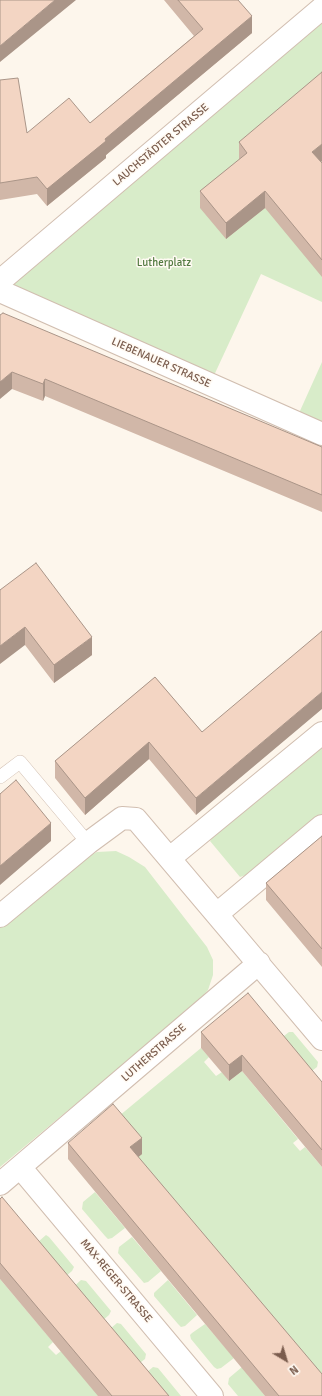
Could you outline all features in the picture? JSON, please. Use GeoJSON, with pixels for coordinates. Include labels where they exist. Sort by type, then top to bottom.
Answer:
{"type":"FeatureCollection","features":[{"type":"Feature","properties":{"kind":"street","name":"LAUCHSTÄDTER STRASSE"},"geometry":{"type":"LineString","coordinates":[[0,281],[322,8]]}},
{"type":"Feature","properties":{"kind":"street","name":"LIEBENAUER STRASSE"},"geometry":{"type":"LineString","coordinates":[[0,291],[322,434]]}},
{"type":"Feature","properties":{"kind":"street"},"geometry":{"type":"LineString","coordinates":[[170,858],[322,733]]}},
{"type":"Feature","properties":{"kind":"street"},"geometry":{"type":"LineString","coordinates":[[0,916],[88,843],[122,818],[136,820],[218,914],[322,1039]]}},
{"type":"Feature","properties":{"kind":"street"},"geometry":{"type":"LineString","coordinates":[[218,914],[322,826]]}},
{"type":"Feature","properties":{"kind":"street","name":"LUTHERSTRASSE"},"geometry":{"type":"LineString","coordinates":[[0,1184],[259,963]]}},
{"type":"Feature","properties":{"kind":"street","name":"MAX-REGER-STRASSE"},"geometry":{"type":"LineString","coordinates":[[20,1167],[212,1396]]}},
{"type":"Feature","properties":{"kind":"lane"},"geometry":{"type":"LineString","coordinates":[[0,777],[20,762],[88,843]]}},
{"type":"Feature","properties":{"kind":"green space","name":"Lutherplatz"},"geometry":{"type":"Polygon","coordinates":[[[322,8],[322,302],[261,274],[210,384],[0,281],[322,8]]]}},
{"type":"Feature","properties":{"kind":"green space"},"geometry":{"type":"Polygon","coordinates":[[[322,362],[322,434],[295,422],[322,362]]]}},
{"type":"Feature","properties":{"kind":"green space"},"geometry":{"type":"Polygon","coordinates":[[[322,746],[322,815],[252,873],[240,877],[210,841],[215,834],[322,746]]]}},
{"type":"Feature","properties":{"kind":"green space"},"geometry":{"type":"Polygon","coordinates":[[[116,851],[145,867],[207,947],[213,960],[213,975],[208,990],[198,1002],[0,1167],[0,927],[80,860],[97,852],[116,851]]]}},
{"type":"Feature","properties":{"kind":"green space"},"geometry":{"type":"Polygon","coordinates":[[[289,1032],[293,1032],[318,1062],[317,1067],[304,1077],[275,1043],[289,1032]]]}},
{"type":"Feature","properties":{"kind":"green space"},"geometry":{"type":"Polygon","coordinates":[[[201,1048],[209,1057],[204,1062],[216,1076],[222,1072],[229,1081],[242,1071],[298,1139],[293,1143],[300,1151],[305,1147],[322,1167],[322,1391],[187,1231],[113,1121],[201,1048]]]}},
{"type":"Feature","properties":{"kind":"green space"},"geometry":{"type":"Polygon","coordinates":[[[95,1192],[125,1228],[112,1238],[108,1239],[82,1209],[83,1202],[95,1192]]]}},
{"type":"Feature","properties":{"kind":"green space"},"geometry":{"type":"Polygon","coordinates":[[[46,1235],[74,1267],[72,1271],[59,1282],[31,1248],[46,1235]]]}},
{"type":"Feature","properties":{"kind":"green space"},"geometry":{"type":"Polygon","coordinates":[[[132,1237],[161,1271],[148,1282],[144,1283],[118,1253],[119,1247],[132,1237]]]}},
{"type":"Feature","properties":{"kind":"green space"},"geometry":{"type":"Polygon","coordinates":[[[0,1279],[53,1342],[48,1347],[56,1355],[61,1351],[99,1396],[0,1396],[0,1279]]]}},
{"type":"Feature","properties":{"kind":"green space"},"geometry":{"type":"Polygon","coordinates":[[[81,1280],[86,1281],[111,1311],[109,1315],[96,1326],[68,1292],[81,1280]]]}},
{"type":"Feature","properties":{"kind":"green space"},"geometry":{"type":"Polygon","coordinates":[[[168,1280],[197,1315],[185,1326],[181,1327],[154,1296],[154,1293],[168,1280]]]}},
{"type":"Feature","properties":{"kind":"green space"},"geometry":{"type":"Polygon","coordinates":[[[117,1323],[121,1324],[146,1354],[145,1359],[132,1369],[104,1334],[117,1323]]]}},
{"type":"Feature","properties":{"kind":"green space"},"geometry":{"type":"Polygon","coordinates":[[[205,1324],[234,1358],[221,1368],[217,1369],[214,1367],[191,1339],[190,1335],[205,1324]]]}},
{"type":"Feature","properties":{"kind":"green space"},"geometry":{"type":"Polygon","coordinates":[[[153,1367],[158,1368],[181,1396],[155,1396],[140,1378],[153,1367]]]}},
{"type":"Feature","properties":{"kind":"green space"},"geometry":{"type":"Polygon","coordinates":[[[242,1367],[265,1396],[238,1396],[228,1384],[229,1378],[242,1367]]]}},
{"type":"Feature","properties":{"kind":"building"},"geometry":{"type":"Polygon","coordinates":[[[0,0],[55,0],[0,46],[0,0]]]}},
{"type":"Feature","properties":{"kind":"building"},"geometry":{"type":"Polygon","coordinates":[[[178,0],[238,0],[252,16],[105,139],[106,141],[47,189],[37,177],[0,183],[0,80],[18,78],[27,133],[69,98],[90,123],[203,29],[178,0]]]}},
{"type":"Feature","properties":{"kind":"building"},"geometry":{"type":"Polygon","coordinates":[[[322,72],[322,144],[312,152],[322,163],[322,260],[265,191],[226,223],[200,191],[247,153],[239,142],[322,72]]]}},
{"type":"Feature","properties":{"kind":"building"},"geometry":{"type":"Polygon","coordinates":[[[3,313],[322,447],[322,495],[45,379],[43,384],[12,372],[0,382],[0,315],[3,313]]]}},
{"type":"Feature","properties":{"kind":"building"},"geometry":{"type":"Polygon","coordinates":[[[36,563],[92,637],[54,665],[25,627],[0,646],[0,590],[36,563]]]}},
{"type":"Feature","properties":{"kind":"building"},"geometry":{"type":"Polygon","coordinates":[[[322,631],[322,692],[196,798],[149,742],[85,798],[55,761],[155,677],[202,732],[322,631]]]}},
{"type":"Feature","properties":{"kind":"building"},"geometry":{"type":"Polygon","coordinates":[[[16,780],[51,823],[0,866],[0,794],[16,780]]]}},
{"type":"Feature","properties":{"kind":"building"},"geometry":{"type":"Polygon","coordinates":[[[322,836],[322,949],[266,883],[322,836]]]}},
{"type":"Feature","properties":{"kind":"building"},"geometry":{"type":"Polygon","coordinates":[[[248,993],[322,1082],[322,1150],[242,1055],[229,1065],[201,1032],[248,993]]]}},
{"type":"Feature","properties":{"kind":"building"},"geometry":{"type":"Polygon","coordinates":[[[113,1104],[142,1138],[130,1147],[322,1374],[322,1396],[279,1396],[68,1143],[113,1104]]]}},
{"type":"Feature","properties":{"kind":"building"},"geometry":{"type":"Polygon","coordinates":[[[2,1197],[169,1396],[112,1396],[0,1263],[0,1199],[2,1197]]]}}]}
